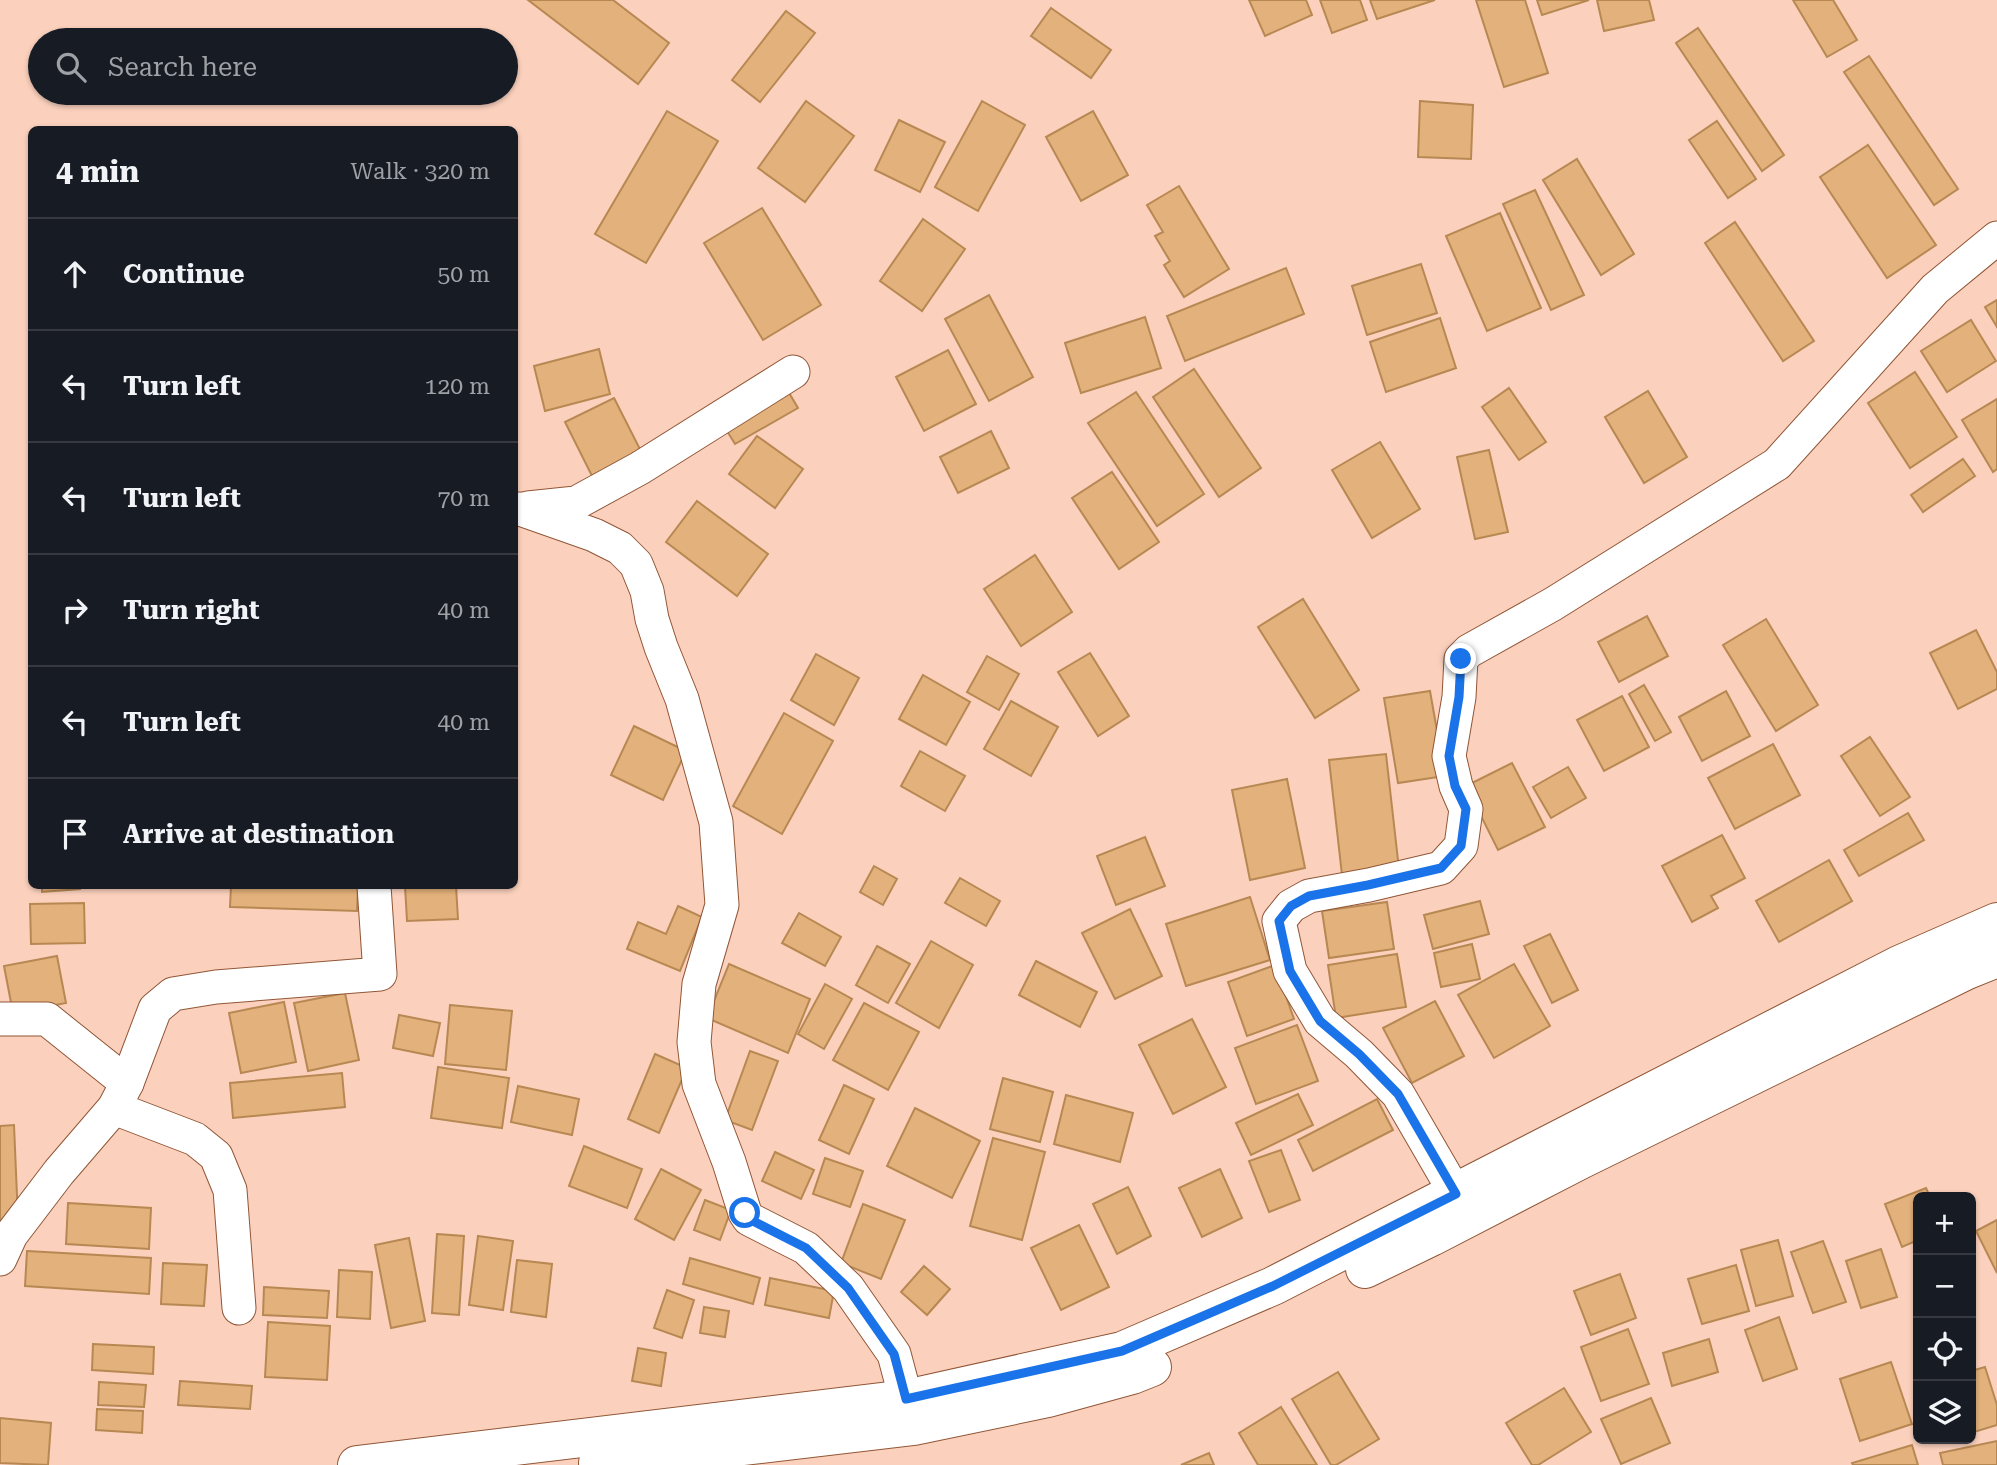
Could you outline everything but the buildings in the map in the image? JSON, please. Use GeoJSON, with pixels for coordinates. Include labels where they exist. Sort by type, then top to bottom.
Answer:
{"type":"FeatureCollection","features":[{"type":"Feature","properties":{"kind":"main road"},"geometry":{"type":"LineString","coordinates":[[357,1465],[906,1399],[1122,1351],[1273,1286],[1899,965],[1997,922]]}},
{"type":"Feature","properties":{"kind":"main road"},"geometry":{"type":"LineString","coordinates":[[579,1465],[914,1426],[1048,1398],[1132,1375],[1285,1307],[1432,1237],[1592,1154],[1965,971],[1997,958]]}},
{"type":"Feature","properties":{"kind":"street"},"geometry":{"type":"LineString","coordinates":[[1456,1194],[1398,1094],[1359,1054],[1320,1021],[1290,971],[1279,921],[1291,906],[1309,896],[1441,868],[1461,846],[1466,809],[1455,786],[1449,756],[1459,697],[1461,659],[1469,651],[1553,604],[1777,464],[1936,289],[1997,238]]}},
{"type":"Feature","properties":{"kind":"street"},"geometry":{"type":"LineString","coordinates":[[518,509],[576,503],[640,468],[793,372]]}},
{"type":"Feature","properties":{"kind":"street"},"geometry":{"type":"LineString","coordinates":[[518,509],[594,535],[620,548],[636,564],[640,573],[661,647],[682,699],[716,822],[722,905],[699,984],[694,1042],[699,1084],[745,1213],[749,1219],[806,1248],[848,1288],[894,1354],[906,1399]]}},
{"type":"Feature","properties":{"kind":"street"},"geometry":{"type":"LineString","coordinates":[[0,1259],[11,1235],[121,1095],[155,1009],[173,994],[216,987],[380,974],[374,889]]}},
{"type":"Feature","properties":{"kind":"street"},"geometry":{"type":"LineString","coordinates":[[0,1019],[47,1019],[121,1095],[195,1139],[216,1156],[230,1190],[239,1308]]}},
{"type":"Feature","properties":{"kind":"route"},"geometry":{"type":"LineString","coordinates":[[745,1213],[749,1219],[806,1248],[848,1288],[894,1354],[906,1399],[1122,1351],[1273,1286],[1456,1194],[1398,1094],[1359,1054],[1320,1021],[1290,971],[1279,921],[1291,906],[1309,896],[1441,868],[1461,846],[1466,809],[1455,786],[1449,756],[1459,697],[1461,659]]}}]}
